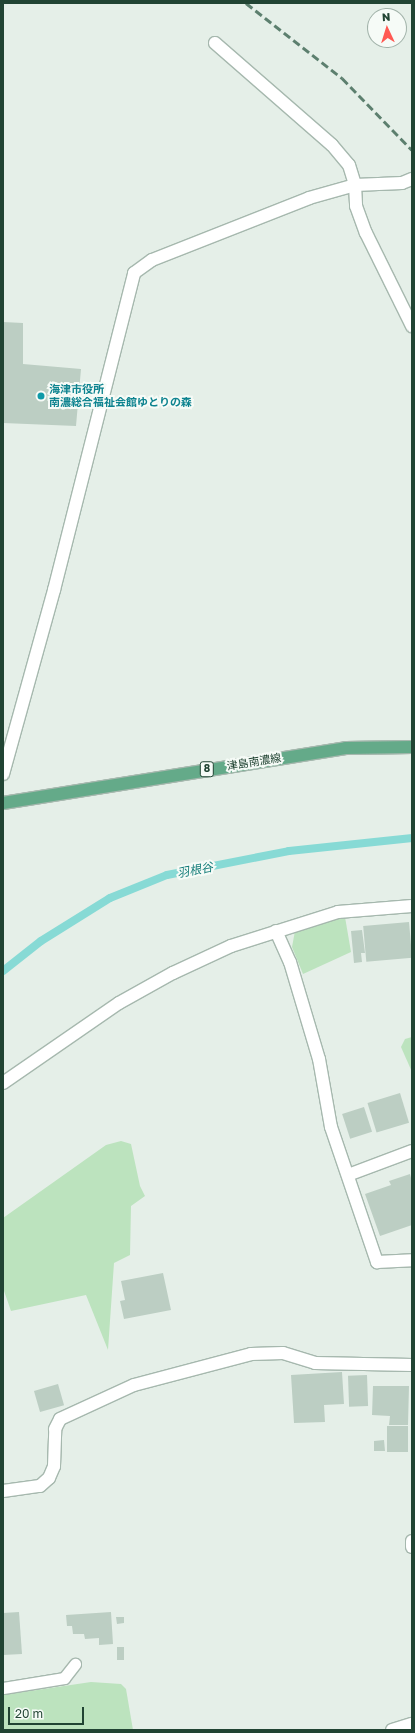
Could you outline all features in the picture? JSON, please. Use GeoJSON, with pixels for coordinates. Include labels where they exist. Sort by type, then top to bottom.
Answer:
{"type":"FeatureCollection","features":[{"type":"Feature","properties":{"kind":"main road","name":"津島南濃線"},"geometry":{"type":"LineString","coordinates":[[3,803],[346,748],[412,747]]}},
{"type":"Feature","properties":{"kind":"street"},"geometry":{"type":"LineString","coordinates":[[215,43],[332,145],[349,165],[355,185],[356,206],[366,233],[412,326]]}},
{"type":"Feature","properties":{"kind":"street"},"geometry":{"type":"LineString","coordinates":[[3,774],[56,583],[134,273],[152,260],[309,198],[355,185],[402,183],[412,179]]}},
{"type":"Feature","properties":{"kind":"street"},"geometry":{"type":"LineString","coordinates":[[3,1083],[126,999],[231,946],[338,912],[412,906]]}},
{"type":"Feature","properties":{"kind":"street"},"geometry":{"type":"LineString","coordinates":[[276,931],[290,962],[319,1059],[331,1127],[377,1262],[412,1260]]}},
{"type":"Feature","properties":{"kind":"street"},"geometry":{"type":"LineString","coordinates":[[348,1175],[412,1151]]}},
{"type":"Feature","properties":{"kind":"street"},"geometry":{"type":"LineString","coordinates":[[3,1491],[40,1486],[49,1478],[54,1466],[55,1429],[60,1419],[134,1385],[251,1354],[283,1353],[314,1363],[412,1365]]}},
{"type":"Feature","properties":{"kind":"street"},"geometry":{"type":"LineString","coordinates":[[412,1541],[412,1547]]}},
{"type":"Feature","properties":{"kind":"street"},"geometry":{"type":"LineString","coordinates":[[392,1730],[411,1726]]}},
{"type":"Feature","properties":{"kind":"lane"},"geometry":{"type":"LineString","coordinates":[[3,1688],[64,1678],[75,1664]]}},
{"type":"Feature","properties":{"kind":"green space"},"geometry":{"type":"Polygon","coordinates":[[[345,917],[351,952],[303,974],[292,947],[295,931],[345,917]]]}},
{"type":"Feature","properties":{"kind":"green space"},"geometry":{"type":"Polygon","coordinates":[[[412,1037],[412,1072],[401,1047],[405,1039],[412,1037]]]}},
{"type":"Feature","properties":{"kind":"green space"},"geometry":{"type":"Polygon","coordinates":[[[121,1141],[131,1144],[140,1186],[145,1196],[131,1206],[130,1255],[114,1263],[108,1350],[86,1295],[11,1311],[3,1288],[3,1218],[106,1145],[121,1141]]]}},
{"type":"Feature","properties":{"kind":"green space"},"geometry":{"type":"Polygon","coordinates":[[[91,1682],[121,1684],[126,1689],[133,1730],[3,1730],[3,1695],[91,1682]]]}},
{"type":"Feature","properties":{"kind":"building","name":"海津市役所 南濃総合福祉会館ゆとりの森"},"geometry":{"type":"Polygon","coordinates":[[[3,322],[23,323],[23,364],[81,369],[76,426],[3,423],[3,322]]]}},
{"type":"Feature","properties":{"kind":"building"},"geometry":{"type":"Polygon","coordinates":[[[409,922],[412,958],[366,962],[363,926],[409,922]]]}},
{"type":"Feature","properties":{"kind":"building"},"geometry":{"type":"Polygon","coordinates":[[[362,930],[365,953],[361,953],[362,962],[354,963],[351,931],[362,930]]]}},
{"type":"Feature","properties":{"kind":"building"},"geometry":{"type":"Polygon","coordinates":[[[400,1093],[409,1123],[377,1133],[367,1103],[400,1093]]]}},
{"type":"Feature","properties":{"kind":"building"},"geometry":{"type":"Polygon","coordinates":[[[364,1107],[372,1132],[350,1139],[342,1114],[364,1107]]]}},
{"type":"Feature","properties":{"kind":"building"},"geometry":{"type":"Polygon","coordinates":[[[410,1174],[412,1182],[412,1225],[380,1236],[365,1194],[391,1185],[389,1181],[410,1174]]]}},
{"type":"Feature","properties":{"kind":"building"},"geometry":{"type":"Polygon","coordinates":[[[163,1273],[171,1310],[124,1319],[120,1301],[125,1300],[121,1281],[163,1273]]]}},
{"type":"Feature","properties":{"kind":"building"},"geometry":{"type":"Polygon","coordinates":[[[342,1372],[344,1404],[324,1405],[325,1422],[294,1423],[291,1375],[342,1372]]]}},
{"type":"Feature","properties":{"kind":"building"},"geometry":{"type":"Polygon","coordinates":[[[367,1375],[368,1406],[349,1407],[348,1376],[367,1375]]]}},
{"type":"Feature","properties":{"kind":"building"},"geometry":{"type":"Polygon","coordinates":[[[58,1384],[64,1405],[40,1412],[34,1391],[58,1384]]]}},
{"type":"Feature","properties":{"kind":"building"},"geometry":{"type":"Polygon","coordinates":[[[373,1386],[409,1386],[408,1425],[389,1425],[390,1416],[372,1415],[373,1386]]]}},
{"type":"Feature","properties":{"kind":"building"},"geometry":{"type":"Polygon","coordinates":[[[387,1426],[408,1426],[408,1452],[387,1452],[387,1426]]]}},
{"type":"Feature","properties":{"kind":"building"},"geometry":{"type":"Polygon","coordinates":[[[384,1440],[385,1451],[374,1451],[374,1441],[384,1440]]]}},
{"type":"Feature","properties":{"kind":"building"},"geometry":{"type":"Polygon","coordinates":[[[19,1612],[22,1654],[3,1655],[3,1613],[19,1612]]]}},
{"type":"Feature","properties":{"kind":"building"},"geometry":{"type":"Polygon","coordinates":[[[111,1612],[113,1644],[99,1645],[99,1638],[85,1639],[84,1634],[73,1634],[72,1626],[67,1626],[66,1615],[111,1612]]]}},
{"type":"Feature","properties":{"kind":"building"},"geometry":{"type":"Polygon","coordinates":[[[116,1617],[124,1617],[124,1623],[117,1624],[116,1617]]]}},
{"type":"Feature","properties":{"kind":"building"},"geometry":{"type":"Polygon","coordinates":[[[117,1647],[124,1647],[124,1660],[117,1660],[117,1647]]]}},
{"type":"Feature","properties":{"kind":"waterway","name":"羽根谷"},"geometry":{"type":"LineString","coordinates":[[3,971],[41,941],[110,898],[167,875],[289,851],[412,838]]}},
{"type":"Feature","properties":{"kind":"railway"},"geometry":{"type":"LineString","coordinates":[[246,3],[342,78],[412,150]]}},
{"type":"Feature","properties":{"kind":"place","name":"海津市役所 南濃総合福祉会館ゆとりの森"},"geometry":{"type":"Point","coordinates":[41,396]}}]}
